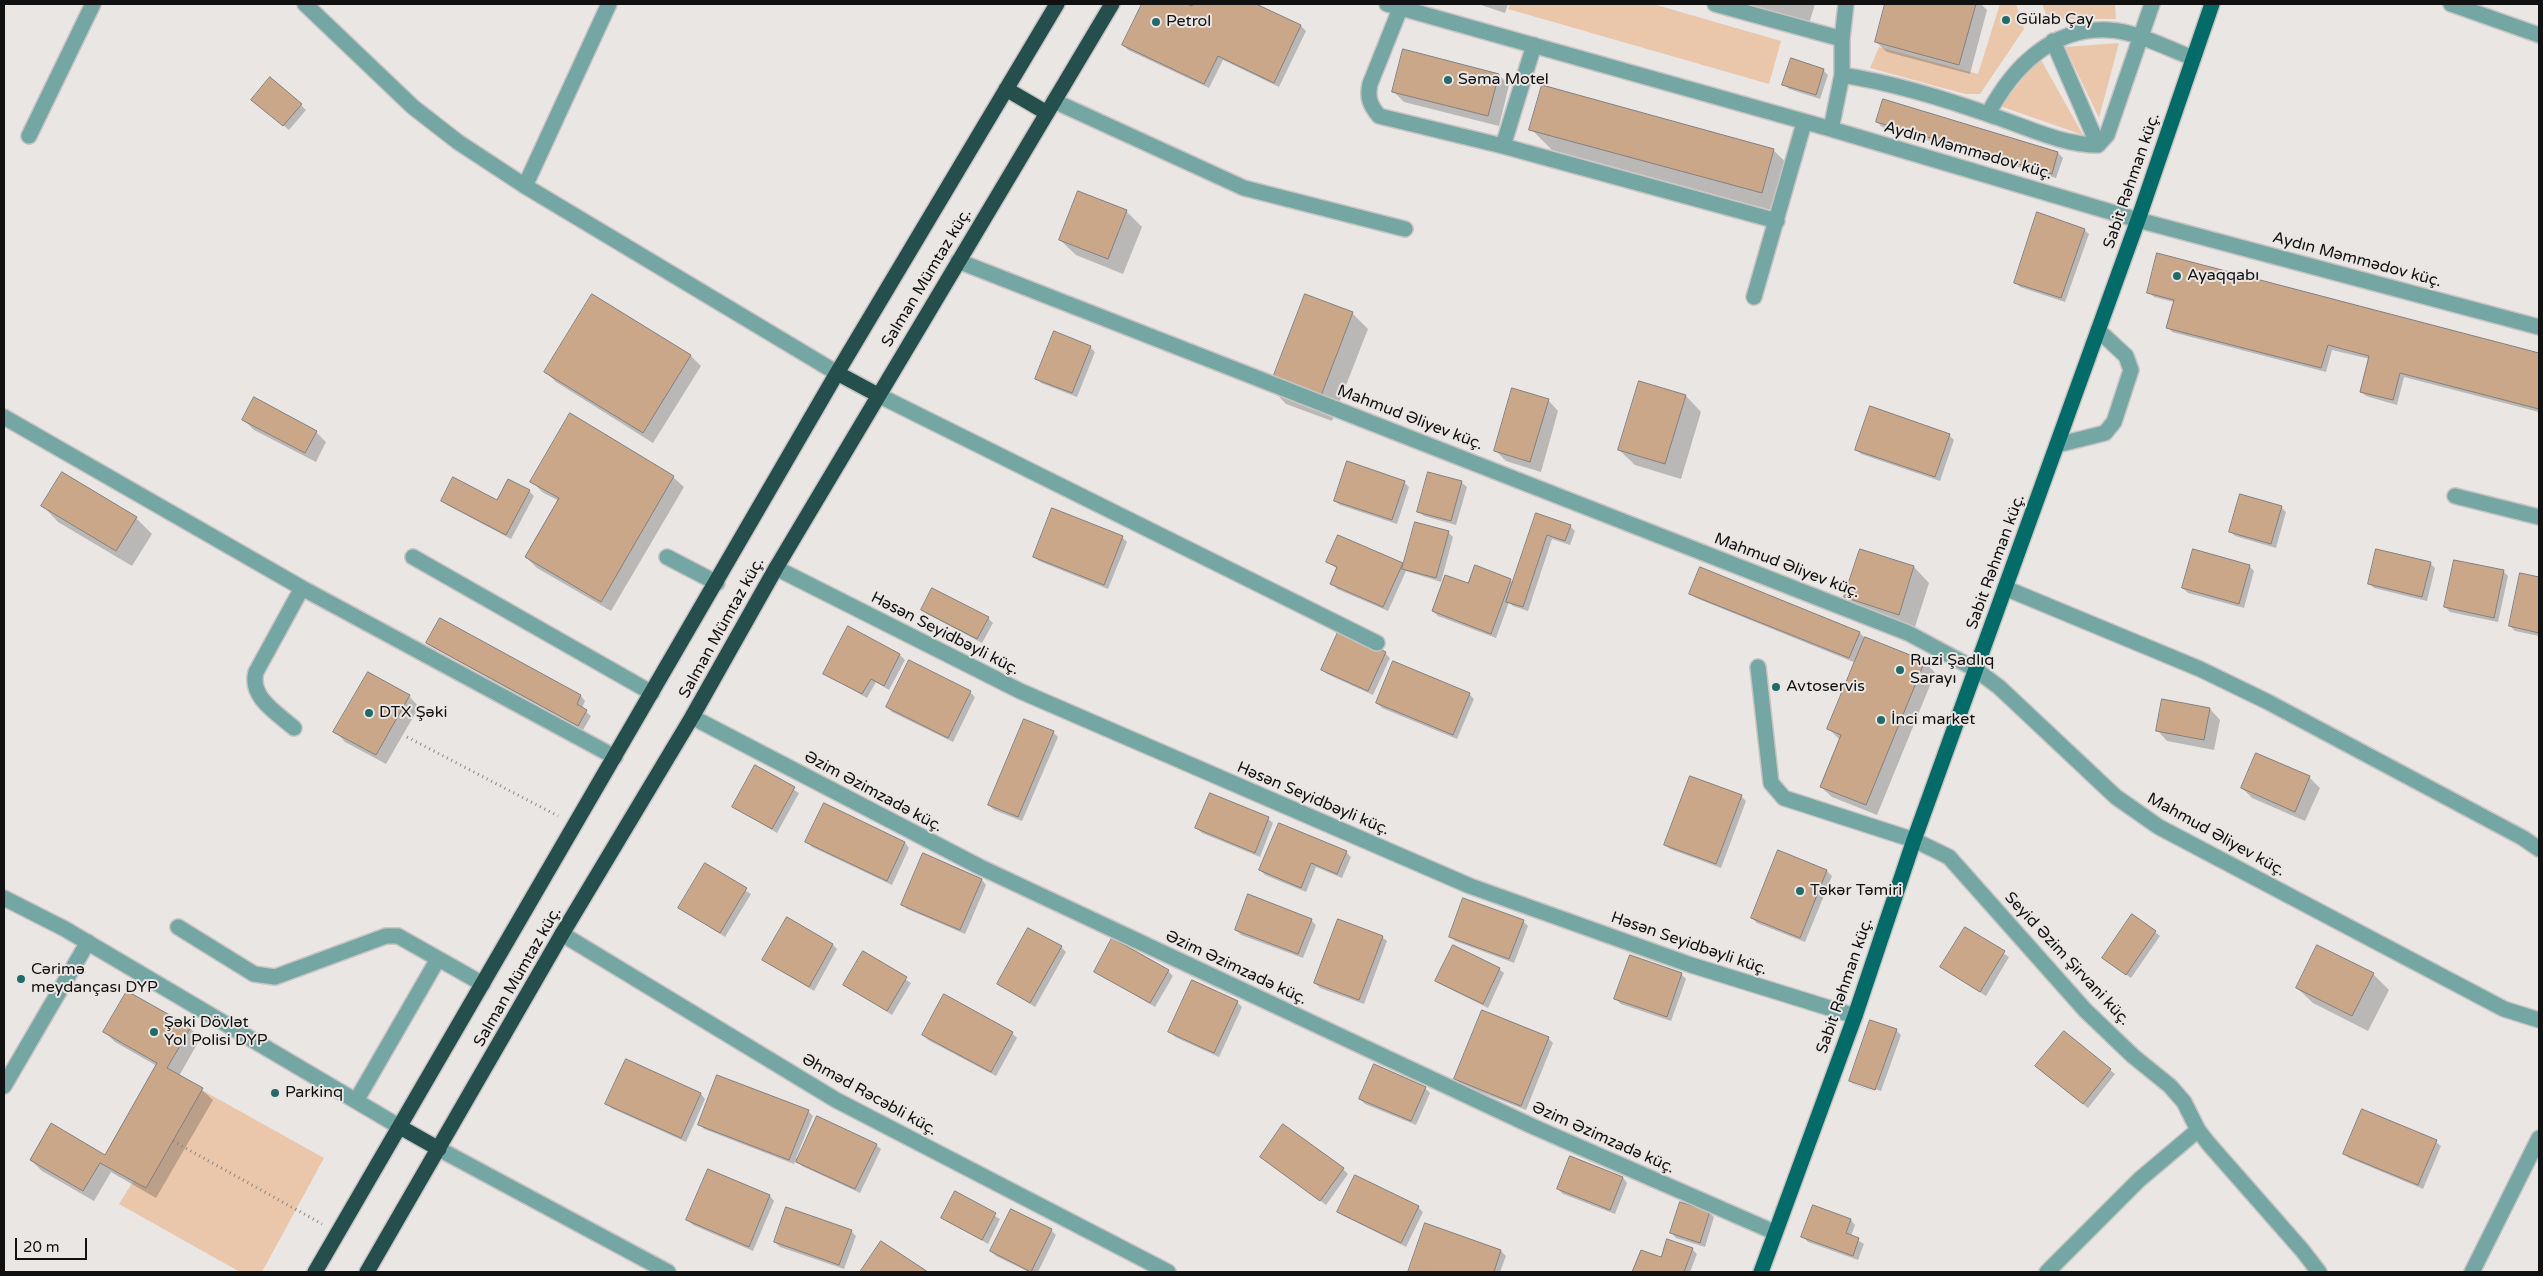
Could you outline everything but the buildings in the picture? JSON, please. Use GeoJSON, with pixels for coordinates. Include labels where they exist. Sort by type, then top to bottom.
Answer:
{"type":"FeatureCollection","features":[{"type":"Feature","properties":{"kind":"highway"},"geometry":{"type":"LineString","coordinates":[[314,1272],[717,583],[837,373],[1057,4]]}},
{"type":"Feature","properties":{"kind":"highway","name":"Salman Mümtaz küç."},"geometry":{"type":"LineString","coordinates":[[367,1272],[562,934],[692,717],[776,568],[1112,4]]}},
{"type":"Feature","properties":{"kind":"highway"},"geometry":{"type":"LineString","coordinates":[[1006,89],[1051,107]]}},
{"type":"Feature","properties":{"kind":"highway"},"geometry":{"type":"LineString","coordinates":[[837,373],[878,395]]}},
{"type":"Feature","properties":{"kind":"highway"},"geometry":{"type":"LineString","coordinates":[[400,1127],[438,1149]]}},
{"type":"Feature","properties":{"kind":"main road","name":"Sabit Rəhman küç."},"geometry":{"type":"LineString","coordinates":[[1761,1272],[1774,1232],[1855,1016],[1914,840],[2138,220],[2212,4]]}},
{"type":"Feature","properties":{"kind":"street"},"geometry":{"type":"LineString","coordinates":[[29,136],[93,4]]}},
{"type":"Feature","properties":{"kind":"street"},"geometry":{"type":"LineString","coordinates":[[305,4],[413,107],[458,142],[525,186],[837,373]]}},
{"type":"Feature","properties":{"kind":"street"},"geometry":{"type":"LineString","coordinates":[[525,186],[609,4]]}},
{"type":"Feature","properties":{"kind":"street"},"geometry":{"type":"LineString","coordinates":[[1715,4],[1842,39]]}},
{"type":"Feature","properties":{"kind":"street"},"geometry":{"type":"LineString","coordinates":[[1831,129],[1842,75],[1842,39],[1846,4]]}},
{"type":"Feature","properties":{"kind":"street"},"geometry":{"type":"LineString","coordinates":[[2098,146],[2108,135],[2142,39],[2152,4]]}},
{"type":"Feature","properties":{"kind":"street"},"geometry":{"type":"LineString","coordinates":[[2451,4],[2539,35]]}},
{"type":"Feature","properties":{"kind":"street"},"geometry":{"type":"LineString","coordinates":[[1397,5],[1370,84],[1368,97],[1371,106],[1379,116],[1503,146],[1777,221]]}},
{"type":"Feature","properties":{"kind":"street","name":"Aydın Məmmədov küç."},"geometry":{"type":"LineString","coordinates":[[1397,5],[1804,123],[1831,129],[2138,220],[2539,327]]}},
{"type":"Feature","properties":{"kind":"street"},"geometry":{"type":"LineString","coordinates":[[1988,114],[2001,89],[2026,60],[2053,41],[2074,34],[2111,30],[2142,39],[2193,58]]}},
{"type":"Feature","properties":{"kind":"street"},"geometry":{"type":"LineString","coordinates":[[2053,41],[2098,146]]}},
{"type":"Feature","properties":{"kind":"street"},"geometry":{"type":"LineString","coordinates":[[1503,146],[1534,45]]}},
{"type":"Feature","properties":{"kind":"street"},"geometry":{"type":"LineString","coordinates":[[1842,75],[1878,80],[2079,145],[2098,146]]}},
{"type":"Feature","properties":{"kind":"street"},"geometry":{"type":"LineString","coordinates":[[1051,107],[1244,188],[1405,229]]}},
{"type":"Feature","properties":{"kind":"street"},"geometry":{"type":"LineString","coordinates":[[1754,297],[1804,123]]}},
{"type":"Feature","properties":{"kind":"street","name":"Mahmud Əliyev küç."},"geometry":{"type":"LineString","coordinates":[[958,261],[1908,633],[1976,669],[2116,797],[2159,827],[2504,1008],[2539,1020]]}},
{"type":"Feature","properties":{"kind":"street"},"geometry":{"type":"LineString","coordinates":[[2057,445],[2105,433],[2114,422],[2131,370],[2126,356],[2098,330]]}},
{"type":"Feature","properties":{"kind":"street"},"geometry":{"type":"LineString","coordinates":[[878,395],[1377,643]]}},
{"type":"Feature","properties":{"kind":"street"},"geometry":{"type":"LineString","coordinates":[[4,417],[302,588],[615,757]]}},
{"type":"Feature","properties":{"kind":"street"},"geometry":{"type":"LineString","coordinates":[[2455,496],[2539,518]]}},
{"type":"Feature","properties":{"kind":"street"},"geometry":{"type":"LineString","coordinates":[[413,557],[652,693]]}},
{"type":"Feature","properties":{"kind":"street"},"geometry":{"type":"LineString","coordinates":[[667,557],[717,583]]}},
{"type":"Feature","properties":{"kind":"street","name":"Həsən Seyidbəyli küç."},"geometry":{"type":"LineString","coordinates":[[776,568],[1020,691],[1470,886],[1692,965],[1855,1016]]}},
{"type":"Feature","properties":{"kind":"street"},"geometry":{"type":"LineString","coordinates":[[294,728],[262,700],[256,690],[254,680],[256,672],[302,588]]}},
{"type":"Feature","properties":{"kind":"street"},"geometry":{"type":"LineString","coordinates":[[2005,588],[2200,669],[2268,702],[2523,838],[2539,849]]}},
{"type":"Feature","properties":{"kind":"street","name":"Seyid Əzim Şirvani küç."},"geometry":{"type":"LineString","coordinates":[[1758,667],[1771,783],[1784,798],[1914,840],[1949,857],[2085,1010],[2133,1056],[2170,1086],[2184,1102],[2198,1130],[2319,1272]]}},
{"type":"Feature","properties":{"kind":"street","name":"Əzim Əzimzadə küç."},"geometry":{"type":"LineString","coordinates":[[692,717],[980,867],[1534,1127],[1774,1232]]}},
{"type":"Feature","properties":{"kind":"street"},"geometry":{"type":"LineString","coordinates":[[4,898],[88,942],[400,1127]]}},
{"type":"Feature","properties":{"kind":"street"},"geometry":{"type":"LineString","coordinates":[[178,927],[254,974],[275,977],[386,936],[398,936],[483,984]]}},
{"type":"Feature","properties":{"kind":"street","name":"Əhməd Rəcəbli küç."},"geometry":{"type":"LineString","coordinates":[[562,934],[836,1100],[1168,1272]]}},
{"type":"Feature","properties":{"kind":"street"},"geometry":{"type":"LineString","coordinates":[[4,1086],[88,942]]}},
{"type":"Feature","properties":{"kind":"street"},"geometry":{"type":"LineString","coordinates":[[356,1101],[438,959]]}},
{"type":"Feature","properties":{"kind":"street"},"geometry":{"type":"LineString","coordinates":[[2047,1272],[2140,1179],[2198,1130]]}},
{"type":"Feature","properties":{"kind":"street"},"geometry":{"type":"LineString","coordinates":[[2472,1272],[2539,1138]]}},
{"type":"Feature","properties":{"kind":"street"},"geometry":{"type":"LineString","coordinates":[[438,1149],[668,1272]]}},
{"type":"Feature","properties":{"kind":"path"},"geometry":{"type":"LineString","coordinates":[[407,736],[574,825]]}},
{"type":"Feature","properties":{"kind":"path"},"geometry":{"type":"LineString","coordinates":[[173,1141],[338,1233]]}},
{"type":"Feature","properties":{"kind":"shaded area"},"geometry":{"type":"Polygon","coordinates":[[[1510,4],[1653,4],[1781,41],[1769,84],[1508,9],[1510,4]]]}},
{"type":"Feature","properties":{"kind":"shaded area"},"geometry":{"type":"Polygon","coordinates":[[[2000,4],[2016,4],[2024,29],[1980,94],[1965,94],[1870,68],[1879,47],[1978,74],[2000,4]]]}},
{"type":"Feature","properties":{"kind":"shaded area"},"geometry":{"type":"Polygon","coordinates":[[[2042,4],[2115,4],[2116,19],[2048,19],[2042,4]]]}},
{"type":"Feature","properties":{"kind":"shaded area"},"geometry":{"type":"Polygon","coordinates":[[[2119,43],[2099,118],[2065,47],[2119,43]]]}},
{"type":"Feature","properties":{"kind":"shaded area"},"geometry":{"type":"Polygon","coordinates":[[[2040,58],[2083,135],[2000,106],[2040,58]]]}},
{"type":"Feature","properties":{"kind":"shaded area"},"geometry":{"type":"Polygon","coordinates":[[[193,1085],[324,1158],[262,1272],[240,1272],[119,1204],[193,1085]]]}},
{"type":"Feature","properties":{"kind":"place","name":"Gülab Çay"},"geometry":{"type":"Point","coordinates":[2006,20]}},
{"type":"Feature","properties":{"kind":"place","name":"Petrol"},"geometry":{"type":"Point","coordinates":[1156,22]}},
{"type":"Feature","properties":{"kind":"place","name":"Səma Motel"},"geometry":{"type":"Point","coordinates":[1448,80]}},
{"type":"Feature","properties":{"kind":"place","name":"Ayaqqabı"},"geometry":{"type":"Point","coordinates":[2177,276]}},
{"type":"Feature","properties":{"kind":"place","name":"Ruzi Şadlıq Sarayı"},"geometry":{"type":"Point","coordinates":[1900,670]}},
{"type":"Feature","properties":{"kind":"place","name":"Avtoservis"},"geometry":{"type":"Point","coordinates":[1776,687]}},
{"type":"Feature","properties":{"kind":"place","name":"DTX Şəki"},"geometry":{"type":"Point","coordinates":[369,713]}},
{"type":"Feature","properties":{"kind":"place","name":"İnci market"},"geometry":{"type":"Point","coordinates":[1881,720]}},
{"type":"Feature","properties":{"kind":"place","name":"Təkər Təmiri"},"geometry":{"type":"Point","coordinates":[1800,891]}},
{"type":"Feature","properties":{"kind":"place","name":"Cərimə meydançası DYP"},"geometry":{"type":"Point","coordinates":[21,979]}},
{"type":"Feature","properties":{"kind":"place","name":"Şəki Dövlət Yol Polisi DYP"},"geometry":{"type":"Point","coordinates":[154,1032]}},
{"type":"Feature","properties":{"kind":"place","name":"Parkinq"},"geometry":{"type":"Point","coordinates":[275,1093]}}]}
